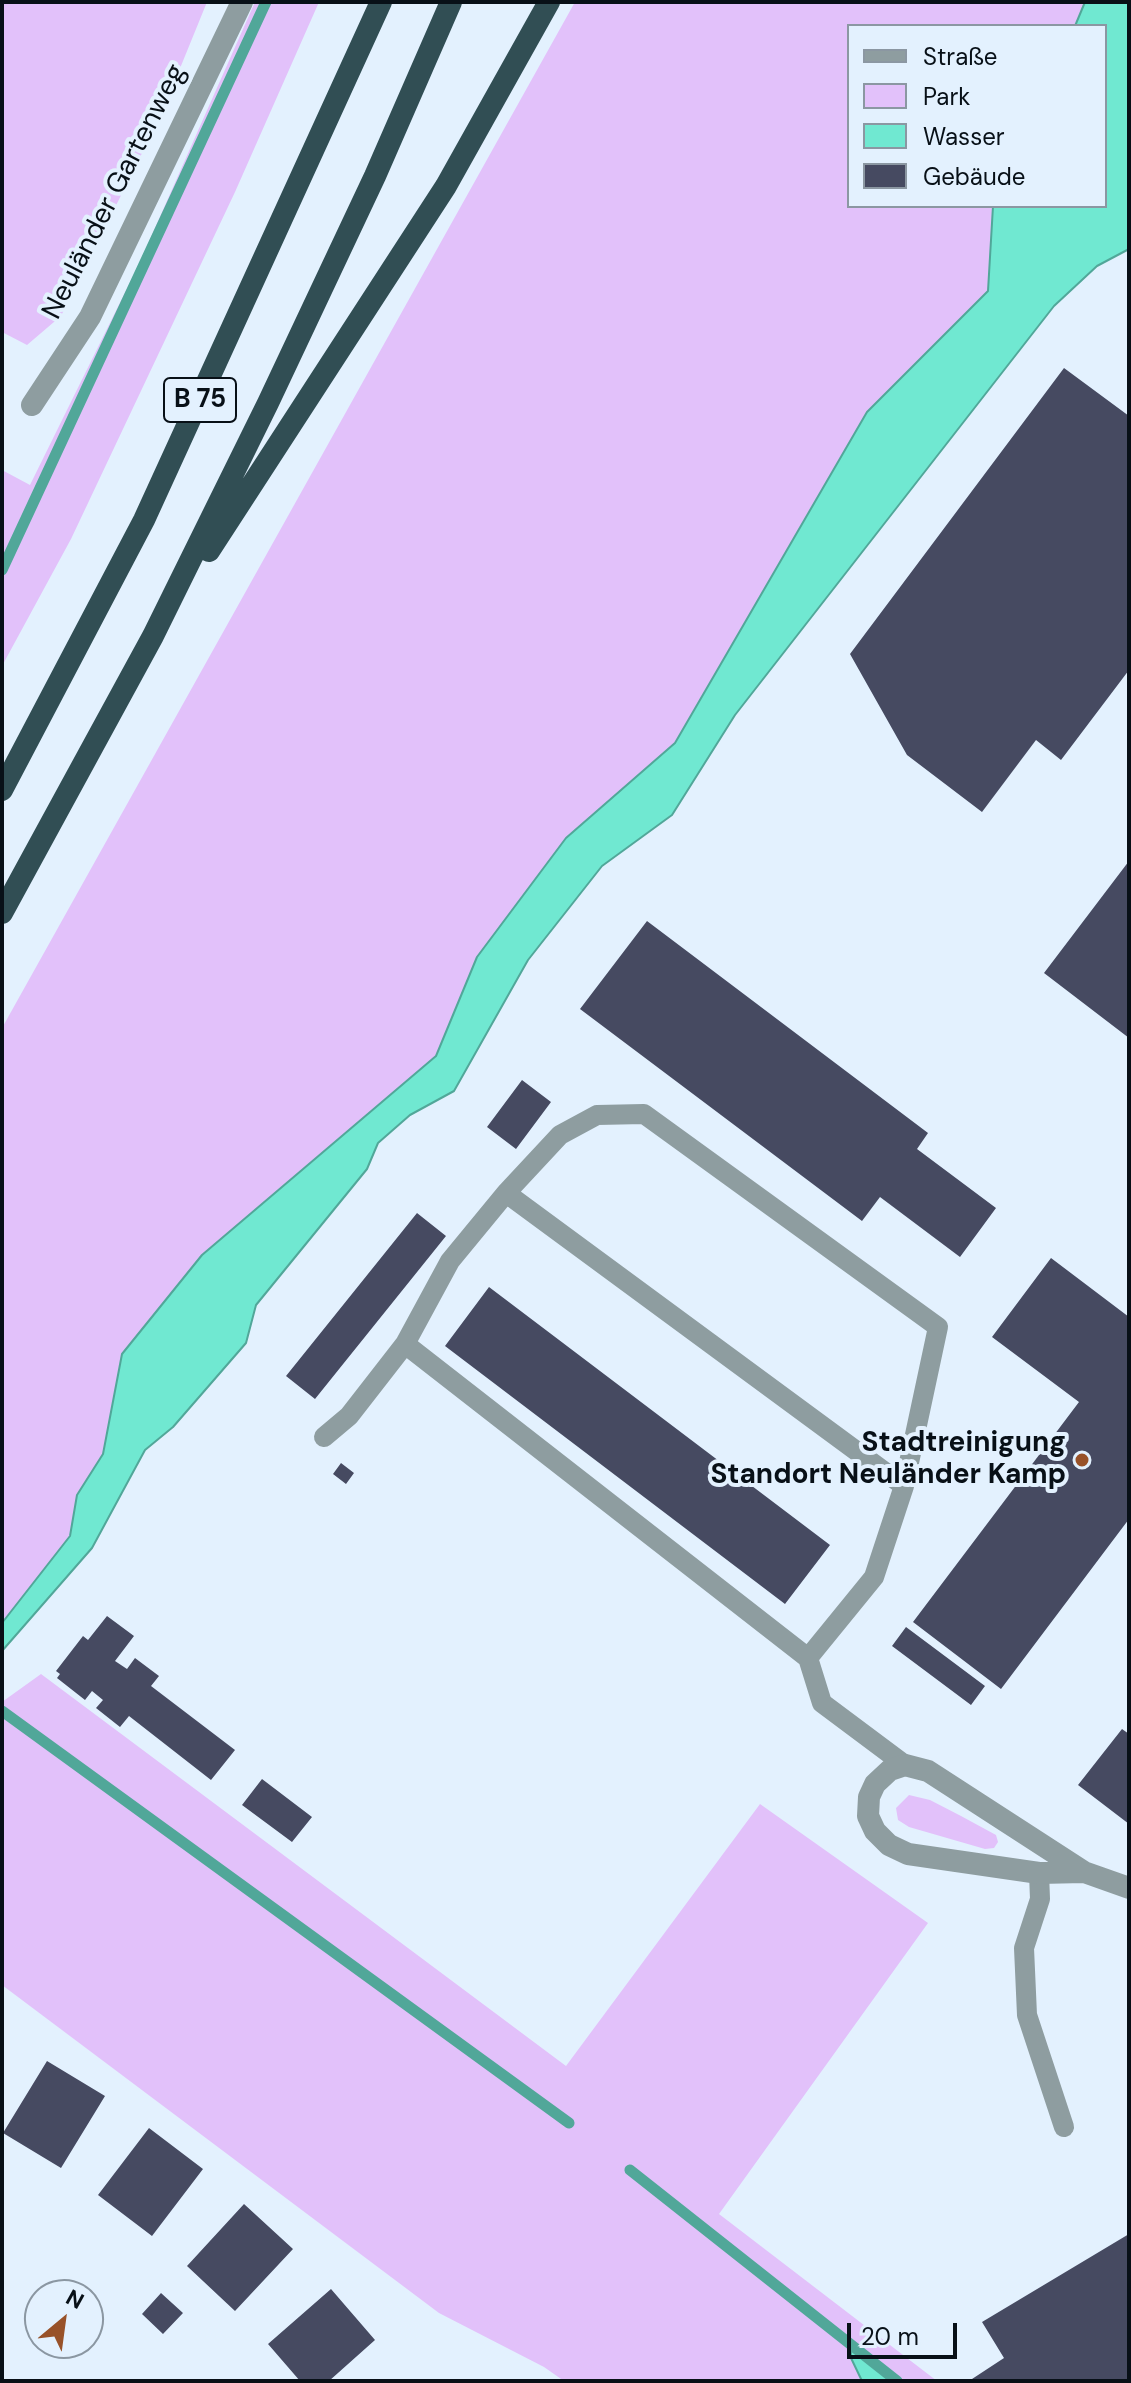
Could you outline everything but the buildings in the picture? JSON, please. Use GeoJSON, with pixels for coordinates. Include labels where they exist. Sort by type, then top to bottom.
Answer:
{"type":"FeatureCollection","features":[{"type":"Feature","properties":{"kind":"highway","name":"B 75"},"geometry":{"type":"LineString","coordinates":[[2,790],[144,520],[381,2]]}},
{"type":"Feature","properties":{"kind":"highway","name":"B 75"},"geometry":{"type":"LineString","coordinates":[[2,913],[153,636],[328,275],[451,2]]}},
{"type":"Feature","properties":{"kind":"highway","name":"B 75"},"geometry":{"type":"LineString","coordinates":[[153,636],[446,186],[549,2]]}},
{"type":"Feature","properties":{"kind":"street","name":"Neuländer Gartenweg"},"geometry":{"type":"LineString","coordinates":[[32,405],[90,317],[242,2]]}},
{"type":"Feature","properties":{"kind":"street"},"geometry":{"type":"LineString","coordinates":[[1084,1872],[1039,1873],[908,1854],[889,1845],[875,1831],[868,1816],[869,1797],[875,1784],[890,1770],[905,1765],[928,1771],[969,1794],[1084,1872],[1129,1888]]}},
{"type":"Feature","properties":{"kind":"lane"},"geometry":{"type":"LineString","coordinates":[[324,1437],[349,1416],[405,1344],[450,1261],[506,1193],[560,1135],[597,1115],[644,1114],[938,1327],[904,1486],[874,1577],[808,1658]]}},
{"type":"Feature","properties":{"kind":"lane"},"geometry":{"type":"LineString","coordinates":[[506,1193],[904,1486]]}},
{"type":"Feature","properties":{"kind":"lane"},"geometry":{"type":"LineString","coordinates":[[405,1344],[808,1658],[822,1703],[905,1765]]}},
{"type":"Feature","properties":{"kind":"lane"},"geometry":{"type":"LineString","coordinates":[[1039,1873],[1040,1899],[1024,1948],[1027,2015],[1064,2127]]}},
{"type":"Feature","properties":{"kind":"green space"},"geometry":{"type":"Polygon","coordinates":[[[2,2],[207,2],[161,115],[61,316],[27,345],[2,332],[2,2]]]}},
{"type":"Feature","properties":{"kind":"green space"},"geometry":{"type":"Polygon","coordinates":[[[255,2],[319,2],[235,192],[71,539],[2,666],[2,470],[30,485],[139,264],[255,2]]]}},
{"type":"Feature","properties":{"kind":"green space"},"geometry":{"type":"Polygon","coordinates":[[[575,2],[1085,2],[1076,24],[847,24],[847,208],[993,208],[988,291],[867,412],[675,743],[566,838],[477,957],[436,1056],[202,1255],[122,1354],[103,1454],[77,1495],[70,1536],[2,1623],[2,1028],[575,2]]]}},
{"type":"Feature","properties":{"kind":"green space"},"geometry":{"type":"Polygon","coordinates":[[[41,1674],[566,2066],[760,1804],[928,1923],[719,2214],[937,2381],[564,2381],[544,2367],[439,2313],[2,1985],[2,1702],[41,1674]]]}},
{"type":"Feature","properties":{"kind":"green space"},"geometry":{"type":"Polygon","coordinates":[[[909,1795],[930,1800],[961,1816],[996,1835],[998,1842],[994,1848],[985,1849],[909,1827],[898,1820],[896,1808],[909,1795]]]}},
{"type":"Feature","properties":{"kind":"water"},"geometry":{"type":"Polygon","coordinates":[[[1085,2],[1129,2],[1129,249],[1097,266],[1054,306],[735,715],[672,815],[602,866],[528,960],[454,1091],[410,1115],[378,1143],[367,1169],[256,1305],[246,1343],[173,1427],[145,1450],[92,1548],[2,1651],[2,1623],[70,1536],[77,1495],[103,1454],[122,1354],[202,1255],[436,1056],[477,957],[566,838],[675,743],[867,412],[988,291],[993,208],[1107,208],[1107,24],[1076,24],[1085,2]]]}},
{"type":"Feature","properties":{"kind":"water"},"geometry":{"type":"Polygon","coordinates":[[[851,2345],[897,2381],[862,2381],[851,2358],[851,2345]]]}},
{"type":"Feature","properties":{"kind":"waterway"},"geometry":{"type":"LineString","coordinates":[[2,570],[266,2]]}},
{"type":"Feature","properties":{"kind":"waterway"},"geometry":{"type":"LineString","coordinates":[[2,1711],[569,2123]]}},
{"type":"Feature","properties":{"kind":"waterway"},"geometry":{"type":"LineString","coordinates":[[630,2170],[897,2381]]}},
{"type":"Feature","properties":{"kind":"place","name":"Stadtreinigung Standort Neuländer Kamp"},"geometry":{"type":"Point","coordinates":[1082,1460]}}]}
